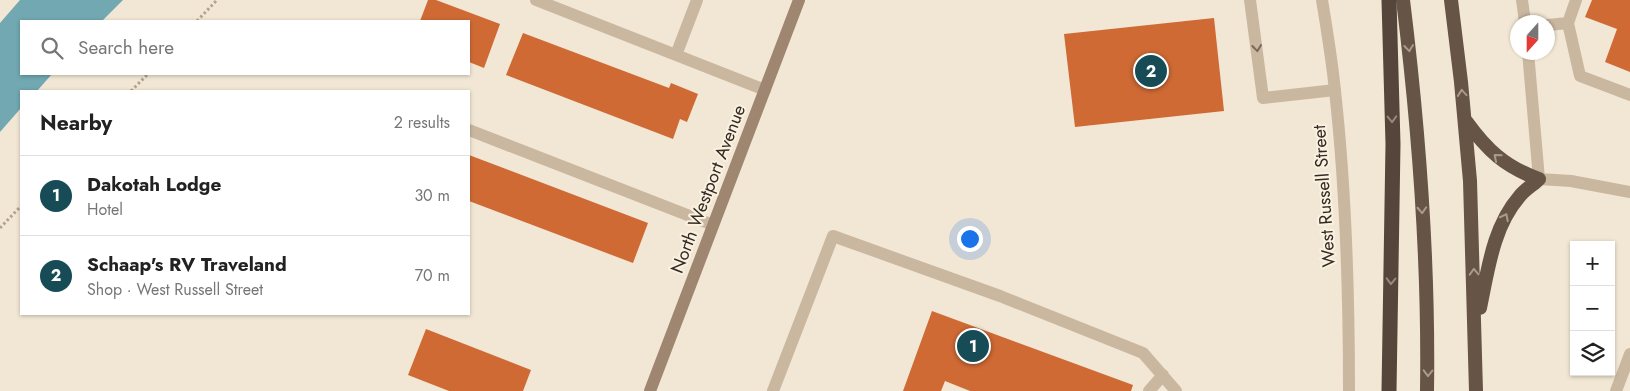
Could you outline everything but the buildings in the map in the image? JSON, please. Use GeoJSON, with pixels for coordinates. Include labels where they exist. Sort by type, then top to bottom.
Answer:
{"type":"FeatureCollection","features":[{"type":"Feature","properties":{"kind":"highway"},"geometry":{"type":"LineString","coordinates":[[1389,0],[1393,144],[1389,391]]}},
{"type":"Feature","properties":{"kind":"highway"},"geometry":{"type":"LineString","coordinates":[[1403,0],[1412,72],[1420,168],[1426,278],[1428,391]]}},
{"type":"Feature","properties":{"kind":"highway"},"geometry":{"type":"LineString","coordinates":[[1452,0],[1470,181],[1476,332],[1476,391]]}},
{"type":"Feature","properties":{"kind":"highway"},"geometry":{"type":"LineString","coordinates":[[1464,119],[1491,152],[1504,163],[1521,173],[1540,179]]}},
{"type":"Feature","properties":{"kind":"highway"},"geometry":{"type":"LineString","coordinates":[[1476,332],[1489,261],[1506,214],[1520,195],[1540,179]]}},
{"type":"Feature","properties":{"kind":"main road","name":"North Westport Avenue"},"geometry":{"type":"LineString","coordinates":[[650,391],[798,0]]}},
{"type":"Feature","properties":{"kind":"street"},"geometry":{"type":"LineString","coordinates":[[536,0],[765,90]]}},
{"type":"Feature","properties":{"kind":"street"},"geometry":{"type":"LineString","coordinates":[[676,55],[697,0]]}},
{"type":"Feature","properties":{"kind":"street"},"geometry":{"type":"LineString","coordinates":[[1250,0],[1263,98],[1335,90]]}},
{"type":"Feature","properties":{"kind":"street","name":"West Russell Street"},"geometry":{"type":"LineString","coordinates":[[1322,0],[1335,90],[1343,190],[1349,289],[1348,391]]}},
{"type":"Feature","properties":{"kind":"street"},"geometry":{"type":"LineString","coordinates":[[1522,0],[1524,15]]}},
{"type":"Feature","properties":{"kind":"street"},"geometry":{"type":"LineString","coordinates":[[1576,0],[1568,23],[1580,76],[1630,95]]}},
{"type":"Feature","properties":{"kind":"street"},"geometry":{"type":"LineString","coordinates":[[1555,24],[1568,23]]}},
{"type":"Feature","properties":{"kind":"street"},"geometry":{"type":"LineString","coordinates":[[1529,60],[1540,179],[1571,181],[1630,192]]}},
{"type":"Feature","properties":{"kind":"street"},"geometry":{"type":"LineString","coordinates":[[470,130],[713,225]]}},
{"type":"Feature","properties":{"kind":"street"},"geometry":{"type":"LineString","coordinates":[[773,391],[833,236],[1000,296],[1143,353],[1176,391]]}},
{"type":"Feature","properties":{"kind":"street"},"geometry":{"type":"LineString","coordinates":[[1616,391],[1630,354]]}},
{"type":"Feature","properties":{"kind":"street"},"geometry":{"type":"LineString","coordinates":[[1149,391],[1163,375]]}},
{"type":"Feature","properties":{"kind":"path"},"geometry":{"type":"LineString","coordinates":[[198,20],[217,0]]}},
{"type":"Feature","properties":{"kind":"path"},"geometry":{"type":"LineString","coordinates":[[132,90],[147,75]]}},
{"type":"Feature","properties":{"kind":"path"},"geometry":{"type":"LineString","coordinates":[[0,228],[20,207]]}},
{"type":"Feature","properties":{"kind":"water"},"geometry":{"type":"Polygon","coordinates":[[[20,0],[123,0],[103,20],[20,20],[20,75],[51,75],[38,90],[20,90],[20,109],[0,132],[0,23],[20,0]]]}},
{"type":"Feature","properties":{"kind":"place","name":"Schaap's RV Traveland"},"geometry":{"type":"Point","coordinates":[1151,71]}},
{"type":"Feature","properties":{"kind":"place","name":"Dakotah Lodge"},"geometry":{"type":"Point","coordinates":[973,346]}}]}
